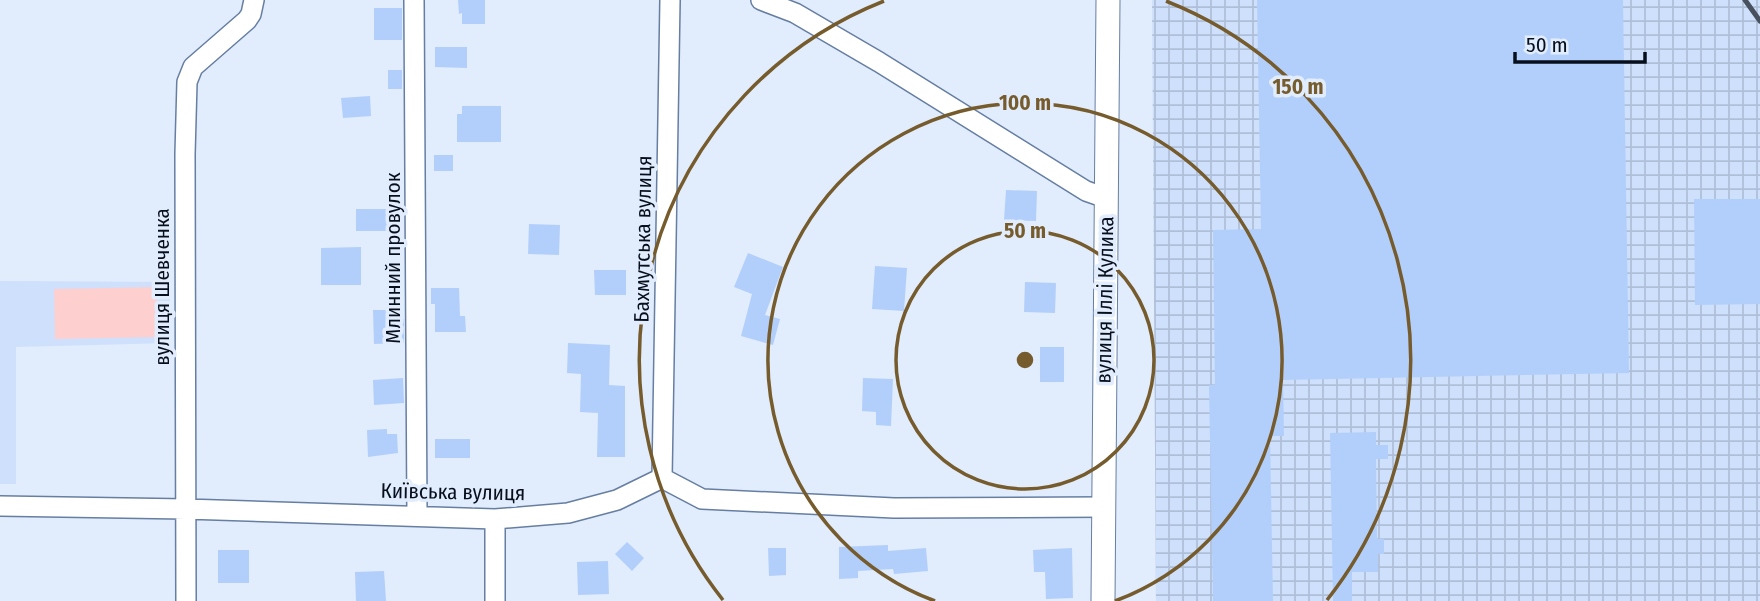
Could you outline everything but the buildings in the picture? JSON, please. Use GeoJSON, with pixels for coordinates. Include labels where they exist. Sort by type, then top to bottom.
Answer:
{"type":"FeatureCollection","features":[{"type":"Feature","properties":{"kind":"street","name":"вулиця Шевченка"},"geometry":{"type":"LineString","coordinates":[[186,601],[184,154],[187,82],[193,67],[247,20],[254,0]]}},
{"type":"Feature","properties":{"kind":"street","name":"Млинний провулок"},"geometry":{"type":"LineString","coordinates":[[414,0],[417,515]]}},
{"type":"Feature","properties":{"kind":"street","name":"Бахмутська вулиця"},"geometry":{"type":"LineString","coordinates":[[662,478],[670,0]]}},
{"type":"Feature","properties":{"kind":"street"},"geometry":{"type":"LineString","coordinates":[[761,0],[795,13],[1086,191],[1106,198]]}},
{"type":"Feature","properties":{"kind":"street","name":"вулиця Іллі Кулика"},"geometry":{"type":"LineString","coordinates":[[1103,601],[1108,0]]}},
{"type":"Feature","properties":{"kind":"street","name":"Київська вулиця"},"geometry":{"type":"LineString","coordinates":[[0,506],[495,519],[568,513],[617,500],[662,478]]}},
{"type":"Feature","properties":{"kind":"street"},"geometry":{"type":"LineString","coordinates":[[662,478],[702,499],[894,508],[1103,507]]}},
{"type":"Feature","properties":{"kind":"street"},"geometry":{"type":"LineString","coordinates":[[495,519],[495,601]]}},
{"type":"Feature","properties":{"kind":"shaded area"},"geometry":{"type":"Polygon","coordinates":[[[1152,0],[1760,0],[1760,601],[1156,601],[1152,0]]]}},
{"type":"Feature","properties":{"kind":"shaded area"},"geometry":{"type":"Polygon","coordinates":[[[0,281],[170,282],[170,343],[16,347],[16,484],[0,484],[0,281]]]}},
{"type":"Feature","properties":{"kind":"shaded area"},"geometry":{"type":"Polygon","coordinates":[[[157,287],[157,337],[55,339],[54,289],[157,287]]]}},
{"type":"Feature","properties":{"kind":"railway"},"geometry":{"type":"LineString","coordinates":[[1745,0],[1760,21]]}}]}
